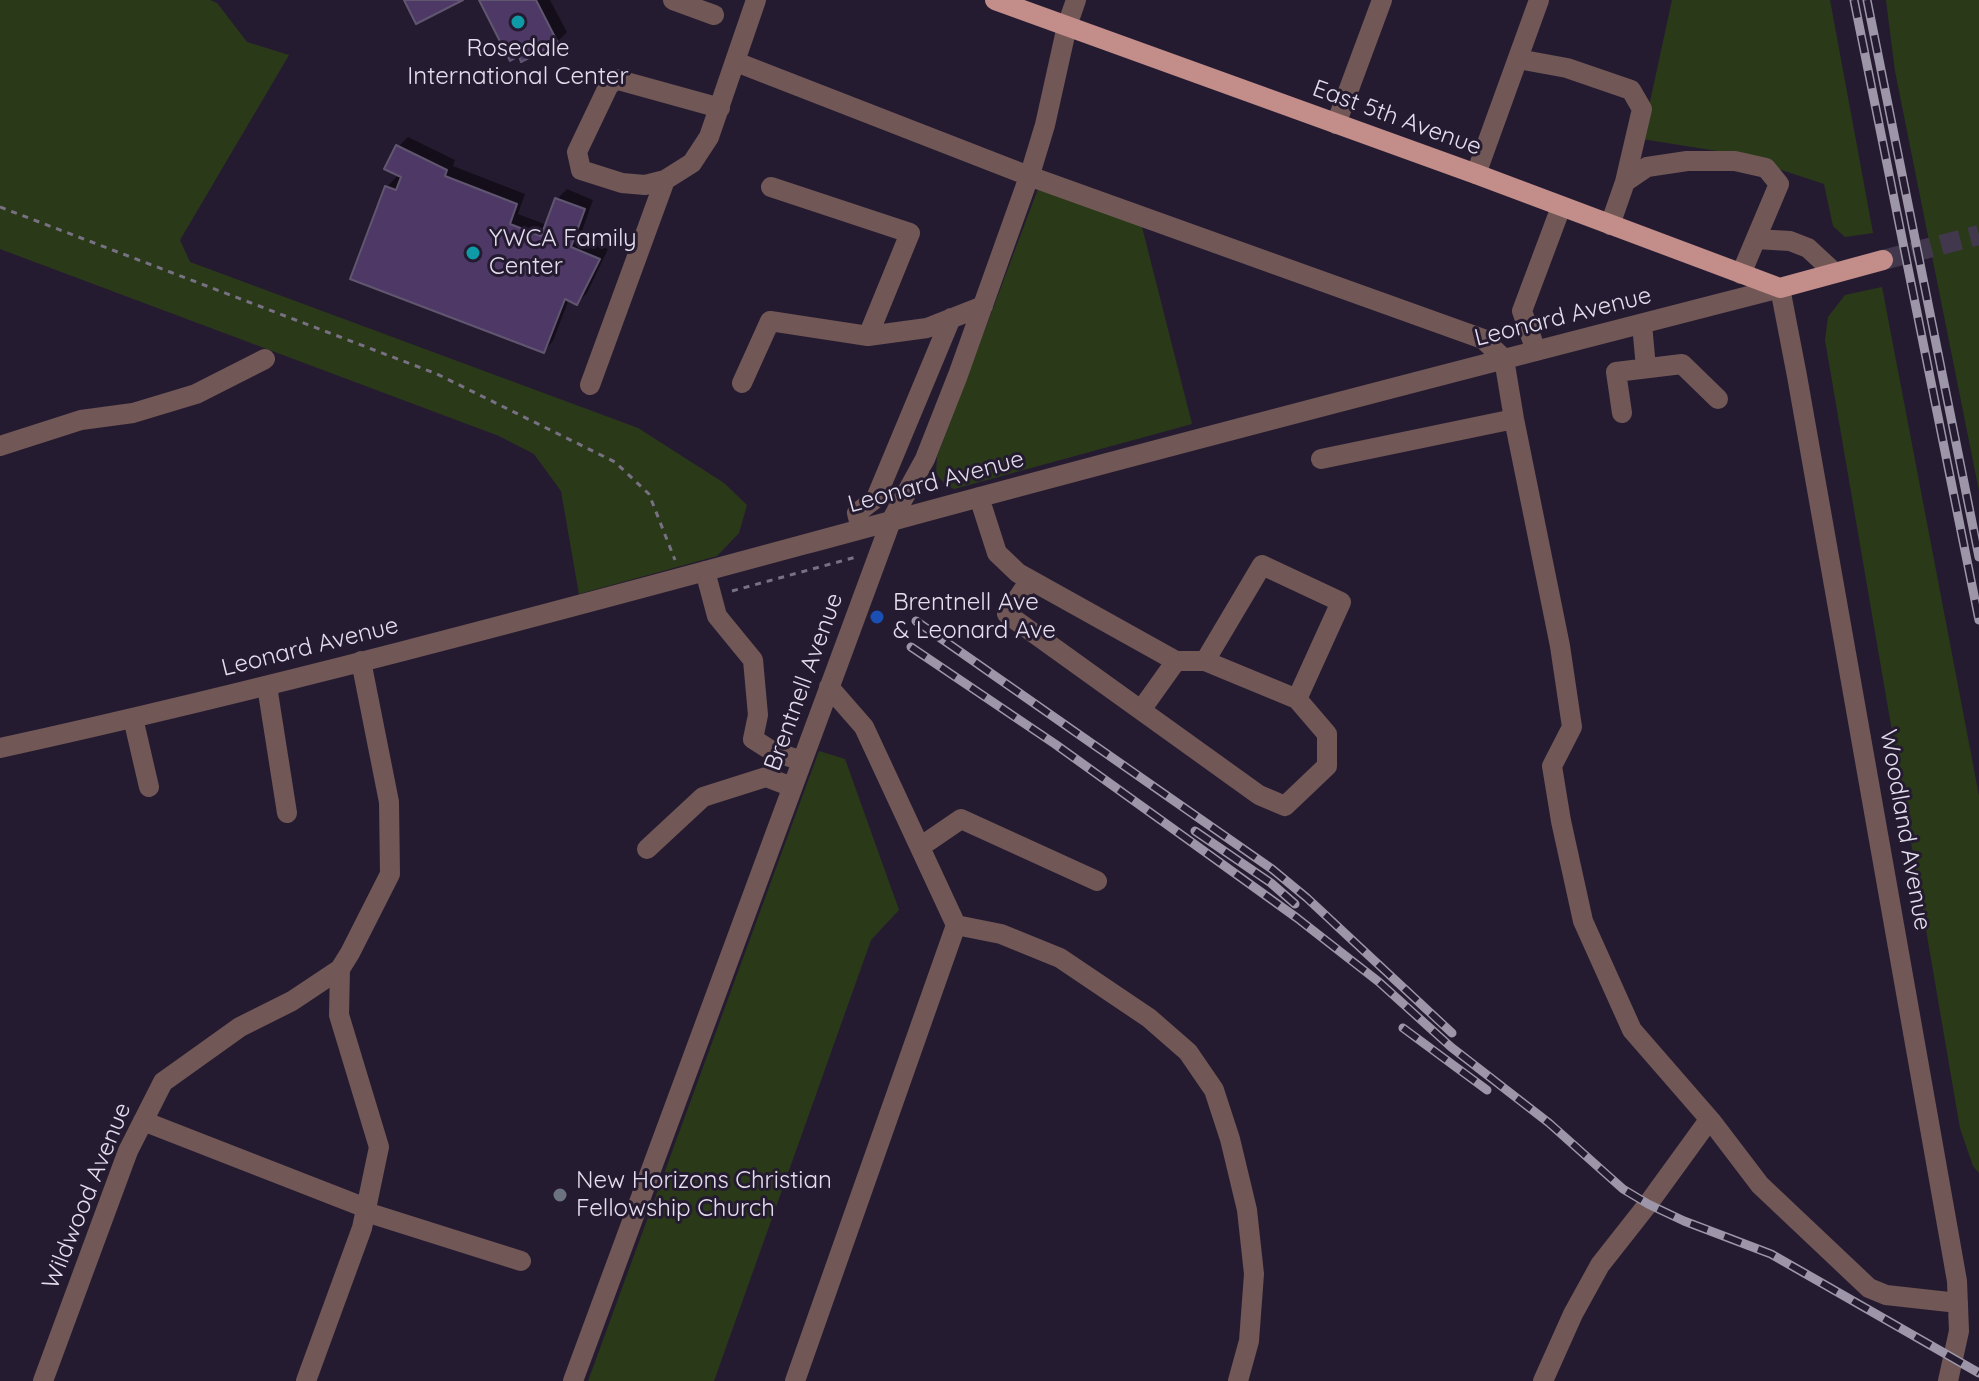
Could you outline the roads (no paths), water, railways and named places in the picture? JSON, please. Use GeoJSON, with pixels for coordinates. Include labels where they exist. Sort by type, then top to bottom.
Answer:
{"type":"FeatureCollection","features":[{"type":"Feature","properties":{"kind":"main road","name":"East 5th Avenue"},"geometry":{"type":"LineString","coordinates":[[995,0],[1780,288]]}},
{"type":"Feature","properties":{"kind":"main road","name":"Leonard Avenue"},"geometry":{"type":"LineString","coordinates":[[1780,288],[1883,260]]}},
{"type":"Feature","properties":{"kind":"street"},"geometry":{"type":"LineString","coordinates":[[673,0],[714,15]]}},
{"type":"Feature","properties":{"kind":"street"},"geometry":{"type":"LineString","coordinates":[[720,108],[615,79],[608,87],[577,152],[581,170],[622,183],[645,185],[665,180],[692,163],[709,137],[720,108],[736,62],[756,0]]}},
{"type":"Feature","properties":{"kind":"street","name":"Brentnell Avenue"},"geometry":{"type":"LineString","coordinates":[[573,1381],[880,549],[891,521],[925,459],[958,375],[1029,176],[1076,0]]}},
{"type":"Feature","properties":{"kind":"street"},"geometry":{"type":"LineString","coordinates":[[1336,124],[1382,0]]}},
{"type":"Feature","properties":{"kind":"street"},"geometry":{"type":"LineString","coordinates":[[1476,174],[1539,0]]}},
{"type":"Feature","properties":{"kind":"street"},"geometry":{"type":"LineString","coordinates":[[1518,59],[1567,68],[1631,90],[1642,109],[1625,182],[1610,225]]}},
{"type":"Feature","properties":{"kind":"street"},"geometry":{"type":"LineString","coordinates":[[736,62],[1029,176],[1483,339],[1504,359],[1560,646],[1572,727],[1552,766],[1561,821],[1583,921],[1632,1030],[1760,1185],[1869,1288],[1886,1295],[1958,1303]]}},
{"type":"Feature","properties":{"kind":"street"},"geometry":{"type":"LineString","coordinates":[[1625,182],[1647,167],[1687,161],[1735,161],[1766,168],[1779,184],[1741,274]]}},
{"type":"Feature","properties":{"kind":"street"},"geometry":{"type":"LineString","coordinates":[[590,385],[665,180]]}},
{"type":"Feature","properties":{"kind":"street"},"geometry":{"type":"LineString","coordinates":[[771,187],[910,233],[868,336]]}},
{"type":"Feature","properties":{"kind":"street"},"geometry":{"type":"LineString","coordinates":[[1536,351],[1522,311],[1561,207]]}},
{"type":"Feature","properties":{"kind":"street"},"geometry":{"type":"LineString","coordinates":[[1756,239],[1790,241],[1808,248],[1835,273]]}},
{"type":"Feature","properties":{"kind":"street","name":"Leonard Avenue"},"geometry":{"type":"LineString","coordinates":[[0,748],[267,686],[1780,288]]}},
{"type":"Feature","properties":{"kind":"street","name":"Woodland Avenue"},"geometry":{"type":"LineString","coordinates":[[1780,288],[1957,1281],[1959,1331],[1948,1381]]}},
{"type":"Feature","properties":{"kind":"street"},"geometry":{"type":"LineString","coordinates":[[742,383],[770,321],[868,336],[927,328],[983,306]]}},
{"type":"Feature","properties":{"kind":"street"},"geometry":{"type":"LineString","coordinates":[[861,529],[857,513],[876,498],[951,318]]}},
{"type":"Feature","properties":{"kind":"street"},"geometry":{"type":"LineString","coordinates":[[1642,324],[1646,368]]}},
{"type":"Feature","properties":{"kind":"street"},"geometry":{"type":"LineString","coordinates":[[0,446],[81,420],[133,413],[196,394],[265,359]]}},
{"type":"Feature","properties":{"kind":"street"},"geometry":{"type":"LineString","coordinates":[[1622,413],[1616,372],[1682,364],[1718,399]]}},
{"type":"Feature","properties":{"kind":"street"},"geometry":{"type":"LineString","coordinates":[[1321,459],[1514,419]]}},
{"type":"Feature","properties":{"kind":"street"},"geometry":{"type":"LineString","coordinates":[[897,447],[925,459]]}},
{"type":"Feature","properties":{"kind":"street"},"geometry":{"type":"LineString","coordinates":[[979,497],[997,553],[1018,573],[1176,661],[1205,661],[1297,699],[1327,734],[1327,766],[1285,806],[1259,795],[1007,614],[1030,580]]}},
{"type":"Feature","properties":{"kind":"street"},"geometry":{"type":"LineString","coordinates":[[1205,661],[1262,565],[1341,602],[1297,699]]}},
{"type":"Feature","properties":{"kind":"street"},"geometry":{"type":"LineString","coordinates":[[705,571],[717,616],[753,660],[758,715],[753,739],[772,751],[802,761]]}},
{"type":"Feature","properties":{"kind":"street","name":"Wildwood Avenue"},"geometry":{"type":"LineString","coordinates":[[43,1381],[128,1151],[163,1082],[240,1027],[292,1001],[340,969],[390,874],[389,802],[361,661]]}},
{"type":"Feature","properties":{"kind":"street"},"geometry":{"type":"LineString","coordinates":[[1141,710],[1176,661]]}},
{"type":"Feature","properties":{"kind":"street"},"geometry":{"type":"LineString","coordinates":[[267,686],[287,813]]}},
{"type":"Feature","properties":{"kind":"street"},"geometry":{"type":"LineString","coordinates":[[795,1381],[956,925],[864,727],[829,687]]}},
{"type":"Feature","properties":{"kind":"street"},"geometry":{"type":"LineString","coordinates":[[133,718],[149,787]]}},
{"type":"Feature","properties":{"kind":"street"},"geometry":{"type":"LineString","coordinates":[[647,849],[703,797],[766,777],[792,787]]}},
{"type":"Feature","properties":{"kind":"street"},"geometry":{"type":"LineString","coordinates":[[920,847],[961,819],[1097,881]]}},
{"type":"Feature","properties":{"kind":"street"},"geometry":{"type":"LineString","coordinates":[[956,925],[1001,934],[1060,958],[1149,1018],[1188,1052],[1214,1090],[1230,1139],[1247,1210],[1254,1274],[1249,1341],[1238,1381]]}},
{"type":"Feature","properties":{"kind":"street"},"geometry":{"type":"LineString","coordinates":[[306,1381],[362,1228],[379,1147],[339,1015],[340,969]]}},
{"type":"Feature","properties":{"kind":"street"},"geometry":{"type":"LineString","coordinates":[[1543,1381],[1573,1314],[1600,1265],[1709,1120]]}},
{"type":"Feature","properties":{"kind":"street"},"geometry":{"type":"LineString","coordinates":[[143,1121],[366,1210],[521,1261]]}},
{"type":"Feature","properties":{"kind":"tunnel"},"geometry":{"type":"LineString","coordinates":[[1883,260],[1979,235]]}},
{"type":"Feature","properties":{"kind":"railway"},"geometry":{"type":"LineString","coordinates":[[1854,0],[1979,620]]}},
{"type":"Feature","properties":{"kind":"railway"},"geometry":{"type":"LineString","coordinates":[[1867,0],[1979,557]]}},
{"type":"Feature","properties":{"kind":"railway"},"geometry":{"type":"LineString","coordinates":[[916,621],[1272,869],[1452,1033]]}},
{"type":"Feature","properties":{"kind":"railway"},"geometry":{"type":"LineString","coordinates":[[911,647],[1055,744],[1297,918],[1379,982],[1451,1047],[1549,1123],[1623,1189],[1684,1221],[1771,1254],[1979,1373]]}},
{"type":"Feature","properties":{"kind":"railway"},"geometry":{"type":"LineString","coordinates":[[1195,831],[1271,883],[1295,904]]}},
{"type":"Feature","properties":{"kind":"railway"},"geometry":{"type":"LineString","coordinates":[[1403,1028],[1487,1090]]}},
{"type":"Feature","properties":{"kind":"place","name":"Rosedale International Center"},"geometry":{"type":"Point","coordinates":[518,22]}},
{"type":"Feature","properties":{"kind":"place","name":"YWCA Family Center"},"geometry":{"type":"Point","coordinates":[473,253]}},
{"type":"Feature","properties":{"kind":"place","name":"Brentnell Ave & Leonard Ave"},"geometry":{"type":"Point","coordinates":[877,617]}},
{"type":"Feature","properties":{"kind":"place","name":"New Horizons Christian Fellowship Church"},"geometry":{"type":"Point","coordinates":[560,1195]}}]}
